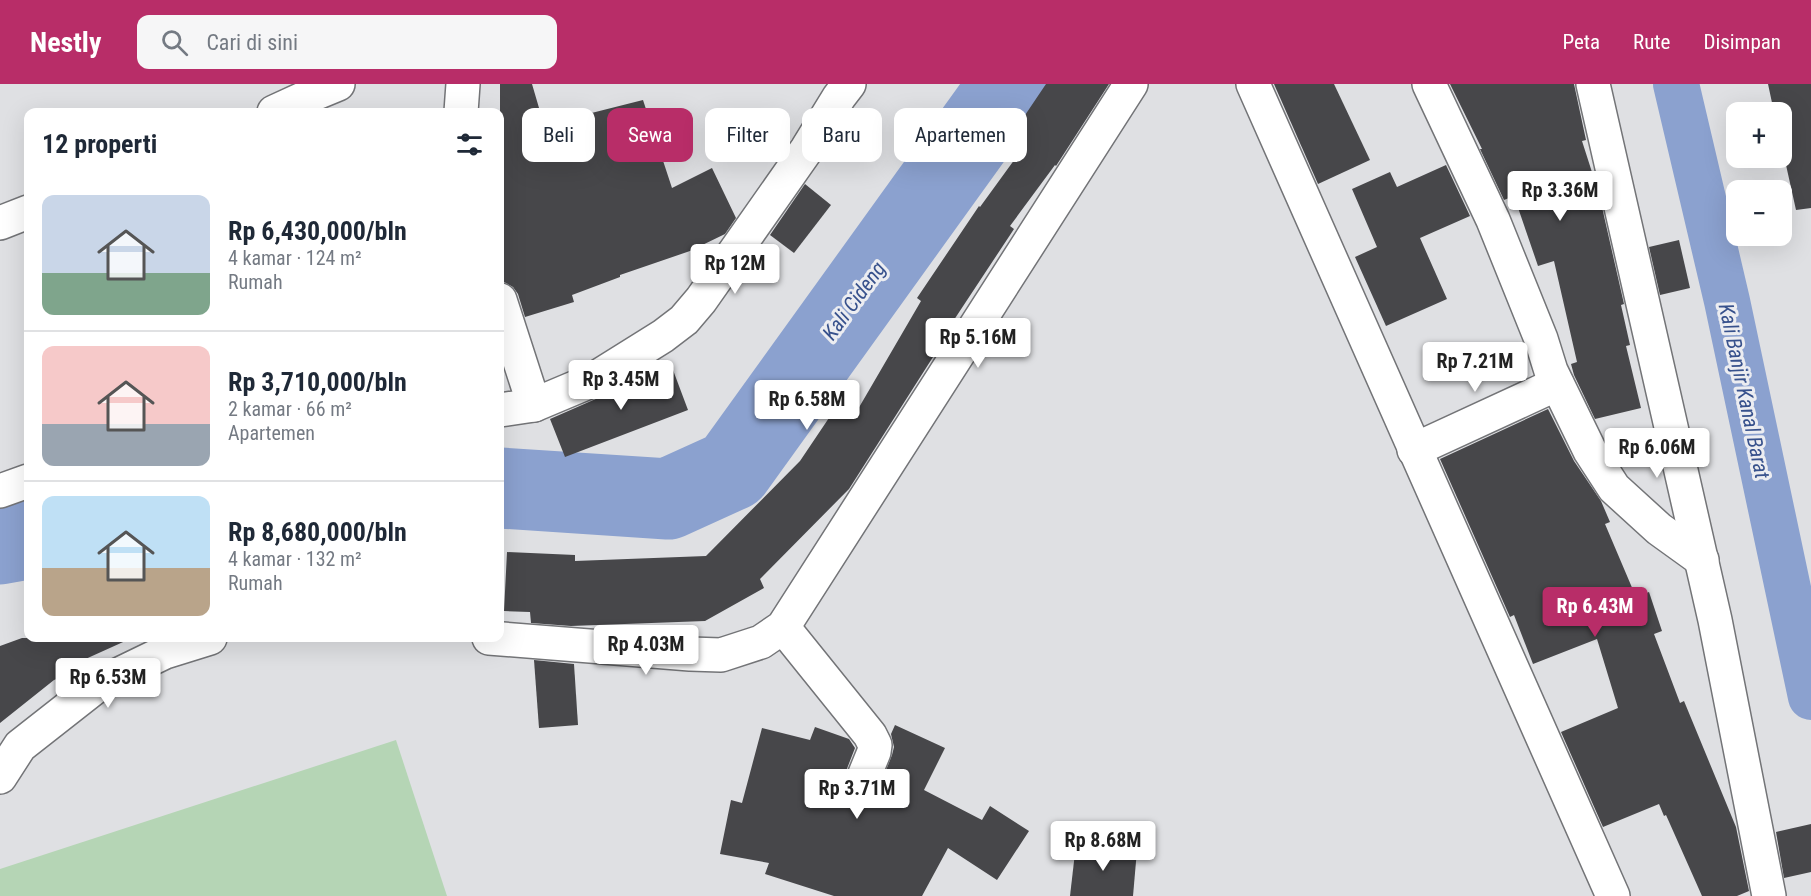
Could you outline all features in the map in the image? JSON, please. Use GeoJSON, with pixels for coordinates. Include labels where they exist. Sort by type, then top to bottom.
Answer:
{"type":"FeatureCollection","features":[{"type":"Feature","properties":{"kind":"street"},"geometry":{"type":"LineString","coordinates":[[460,108],[463,84]]}},
{"type":"Feature","properties":{"kind":"street"},"geometry":{"type":"LineString","coordinates":[[504,639],[721,655],[761,642],[783,627],[1131,84]]}},
{"type":"Feature","properties":{"kind":"street"},"geometry":{"type":"LineString","coordinates":[[1253,84],[1613,896]]}},
{"type":"Feature","properties":{"kind":"street"},"geometry":{"type":"LineString","coordinates":[[1429,84],[1493,220],[1541,339],[1551,371],[1590,451],[1614,488],[1659,529],[1702,560]]}},
{"type":"Feature","properties":{"kind":"street"},"geometry":{"type":"LineString","coordinates":[[1593,84],[1702,560],[1769,896]]}},
{"type":"Feature","properties":{"kind":"street"},"geometry":{"type":"LineString","coordinates":[[282,108],[327,86]]}},
{"type":"Feature","properties":{"kind":"street"},"geometry":{"type":"LineString","coordinates":[[504,409],[534,405],[591,381],[663,336],[684,320],[701,300],[807,149],[840,88]]}},
{"type":"Feature","properties":{"kind":"street"},"geometry":{"type":"LineString","coordinates":[[0,223],[24,214]]}},
{"type":"Feature","properties":{"kind":"street"},"geometry":{"type":"LineString","coordinates":[[504,312],[534,405]]}},
{"type":"Feature","properties":{"kind":"street"},"geometry":{"type":"LineString","coordinates":[[1414,450],[1557,384]]}},
{"type":"Feature","properties":{"kind":"street"},"geometry":{"type":"LineString","coordinates":[[0,491],[24,482]]}},
{"type":"Feature","properties":{"kind":"street"},"geometry":{"type":"LineString","coordinates":[[783,627],[870,735],[875,745],[872,760],[858,791]]}},
{"type":"Feature","properties":{"kind":"street"},"geometry":{"type":"LineString","coordinates":[[0,777],[20,746],[99,684],[165,652],[197,642]]}},
{"type":"Feature","properties":{"kind":"green space"},"geometry":{"type":"Polygon","coordinates":[[[396,740],[447,896],[0,896],[0,869],[396,740]]]}},
{"type":"Feature","properties":{"kind":"building"},"geometry":{"type":"Polygon","coordinates":[[[500,84],[532,84],[539,108],[522,108],[522,162],[595,162],[595,112],[607,109],[607,162],[663,162],[672,188],[712,168],[736,218],[725,234],[690,251],[620,275],[620,277],[572,295],[574,302],[525,317],[518,294],[513,287],[504,282],[504,108],[500,108],[500,84]]]}},
{"type":"Feature","properties":{"kind":"building"},"geometry":{"type":"Polygon","coordinates":[[[1046,84],[1109,84],[1056,166],[1010,226],[1014,229],[946,332],[948,333],[940,346],[849,489],[760,579],[764,588],[705,621],[571,626],[531,623],[530,612],[504,611],[507,552],[575,555],[575,561],[706,556],[800,461],[837,406],[854,416],[921,301],[917,298],[979,206],[1013,162],[1027,162],[1027,112],[1046,84]]]}},
{"type":"Feature","properties":{"kind":"building"},"geometry":{"type":"Polygon","coordinates":[[[1274,84],[1334,84],[1370,160],[1318,184],[1274,84]]]}},
{"type":"Feature","properties":{"kind":"building"},"geometry":{"type":"Polygon","coordinates":[[[1450,84],[1574,84],[1586,140],[1582,141],[1599,194],[1624,304],[1621,305],[1630,345],[1626,346],[1641,408],[1595,419],[1571,364],[1577,362],[1554,261],[1538,266],[1514,196],[1504,200],[1450,84]]]}},
{"type":"Feature","properties":{"kind":"building"},"geometry":{"type":"Polygon","coordinates":[[[1768,84],[1811,84],[1811,208],[1796,210],[1792,180],[1789,180],[1787,168],[1792,168],[1792,102],[1772,102],[1768,84]]]}},
{"type":"Feature","properties":{"kind":"building"},"geometry":{"type":"Polygon","coordinates":[[[643,100],[646,108],[611,108],[643,100]]]}},
{"type":"Feature","properties":{"kind":"building"},"geometry":{"type":"Polygon","coordinates":[[[1446,165],[1470,216],[1420,238],[1447,299],[1386,326],[1355,257],[1377,247],[1352,189],[1390,172],[1397,187],[1446,165]]]}},
{"type":"Feature","properties":{"kind":"building"},"geometry":{"type":"Polygon","coordinates":[[[805,184],[831,205],[794,253],[770,235],[805,184]]]}},
{"type":"Feature","properties":{"kind":"building"},"geometry":{"type":"Polygon","coordinates":[[[1679,240],[1690,288],[1660,295],[1649,247],[1679,240]]]}},
{"type":"Feature","properties":{"kind":"building"},"geometry":{"type":"Polygon","coordinates":[[[670,362],[688,410],[565,457],[550,419],[598,398],[634,376],[670,362]]]}},
{"type":"Feature","properties":{"kind":"building"},"geometry":{"type":"Polygon","coordinates":[[[1548,409],[1574,461],[1601,501],[1610,522],[1605,524],[1636,597],[1649,592],[1662,631],[1654,634],[1680,703],[1684,701],[1736,827],[1749,891],[1737,896],[1702,896],[1659,804],[1603,827],[1561,732],[1618,708],[1597,639],[1533,664],[1514,615],[1510,617],[1440,459],[1548,409]]]}},
{"type":"Feature","properties":{"kind":"building"},"geometry":{"type":"Polygon","coordinates":[[[22,638],[24,642],[123,642],[70,666],[73,673],[54,680],[0,723],[0,646],[22,638]]]}},
{"type":"Feature","properties":{"kind":"building"},"geometry":{"type":"Polygon","coordinates":[[[534,660],[574,664],[578,725],[539,728],[534,660]]]}},
{"type":"Feature","properties":{"kind":"building"},"geometry":{"type":"Polygon","coordinates":[[[895,725],[945,748],[924,790],[982,820],[990,806],[1029,831],[997,880],[948,848],[922,896],[834,896],[765,874],[769,863],[720,854],[731,800],[742,803],[762,728],[810,740],[815,727],[849,739],[855,748],[841,784],[840,794],[844,803],[860,810],[869,806],[875,798],[892,755],[894,747],[891,734],[895,725]]]}},
{"type":"Feature","properties":{"kind":"building"},"geometry":{"type":"Polygon","coordinates":[[[1811,824],[1811,872],[1784,878],[1776,832],[1811,824]]]}},
{"type":"Feature","properties":{"kind":"building"},"geometry":{"type":"Polygon","coordinates":[[[1076,844],[1137,850],[1133,896],[1070,896],[1076,844]]]}},
{"type":"Feature","properties":{"kind":"waterway","name":"Kali Cideng"},"geometry":{"type":"LineString","coordinates":[[504,488],[668,499],[732,470],[1010,84]]}},
{"type":"Feature","properties":{"kind":"waterway","name":"Kali Banjir Kanal Barat"},"geometry":{"type":"LineString","coordinates":[[1676,84],[1727,301],[1811,697]]}},
{"type":"Feature","properties":{"kind":"waterway","name":"Kali Cideng"},"geometry":{"type":"LineString","coordinates":[[0,544],[24,540]]}}]}
